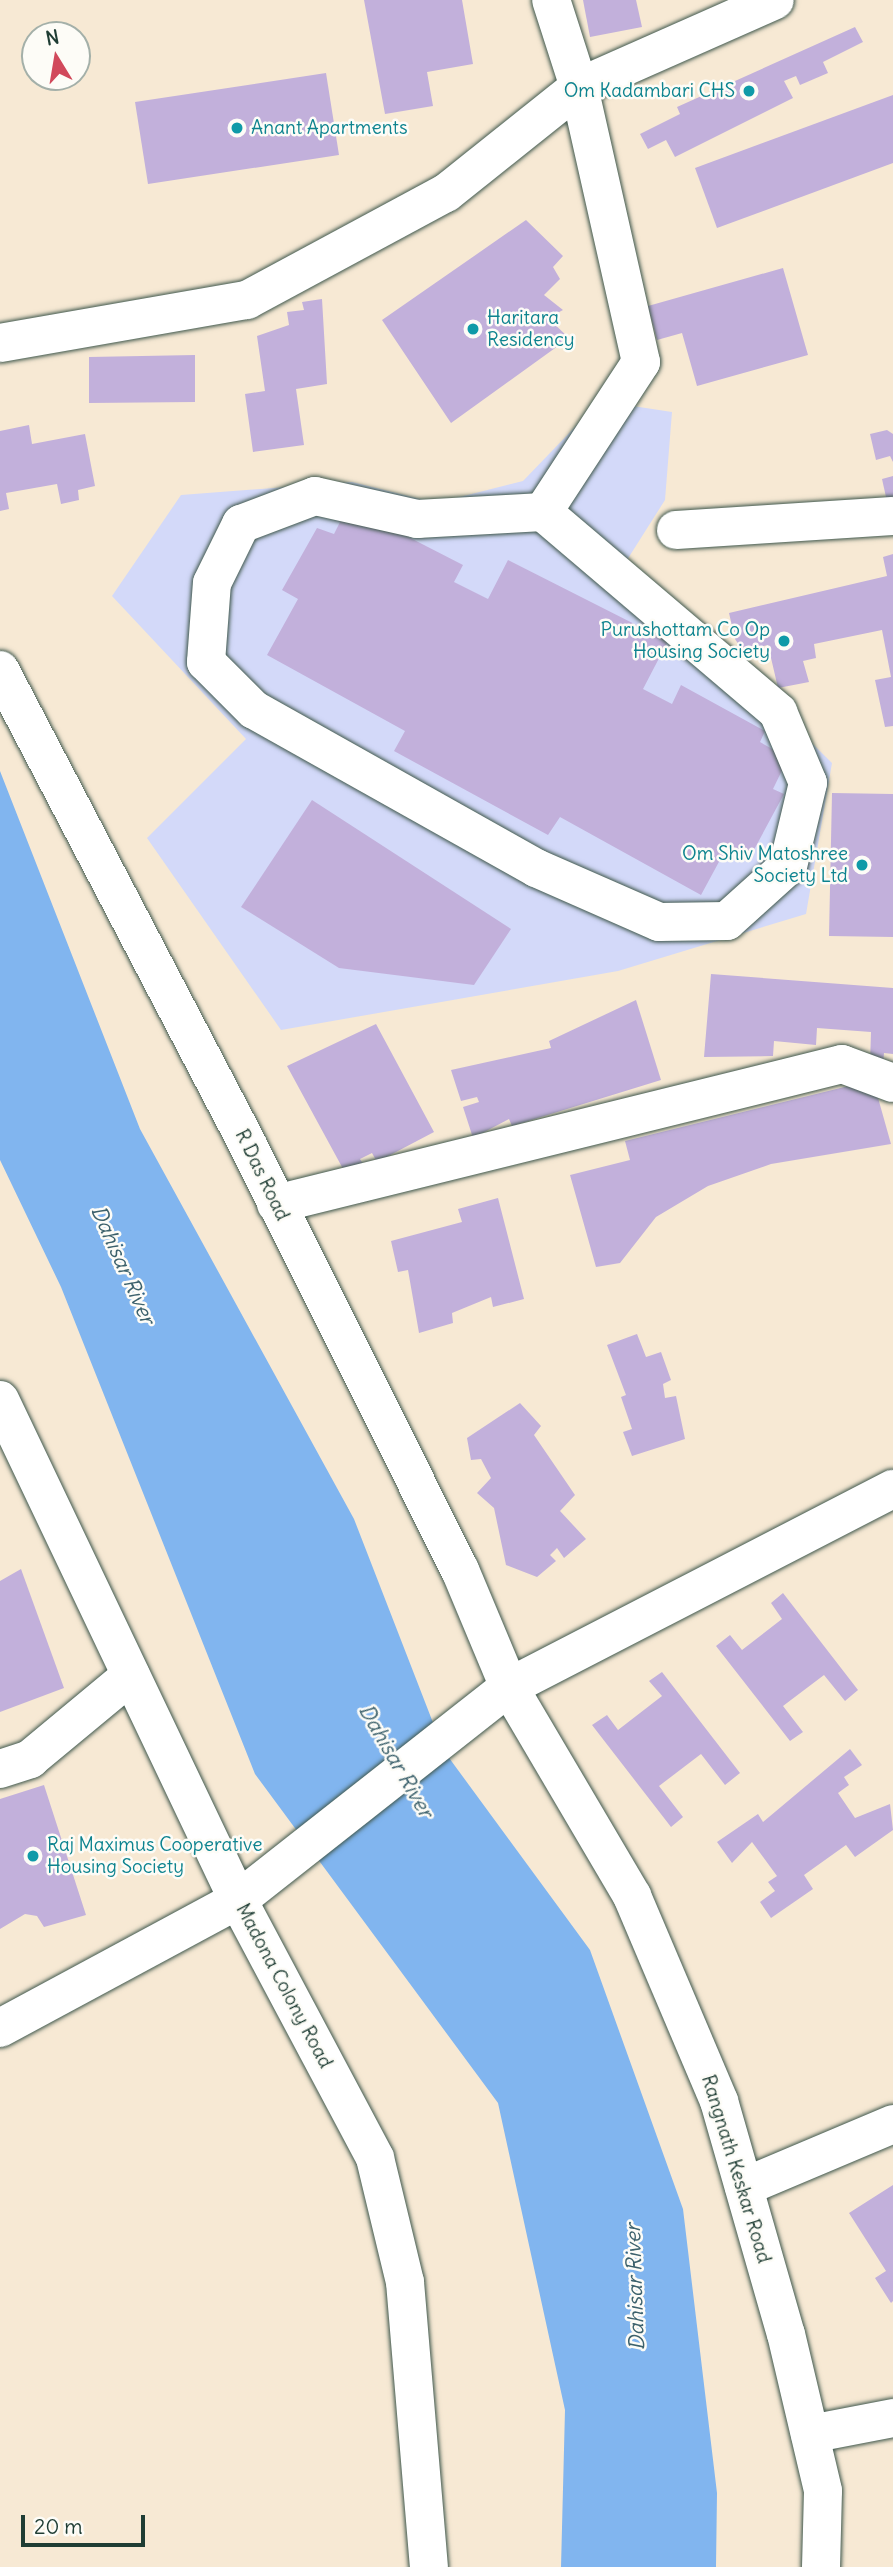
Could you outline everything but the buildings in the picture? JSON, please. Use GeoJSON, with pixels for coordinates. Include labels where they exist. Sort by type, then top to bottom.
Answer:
{"type":"FeatureCollection","features":[{"type":"Feature","properties":{"kind":"street"},"geometry":{"type":"LineString","coordinates":[[542,512],[641,362],[579,87],[551,0]]}},
{"type":"Feature","properties":{"kind":"street"},"geometry":{"type":"LineString","coordinates":[[0,343],[247,300],[446,193],[579,87],[775,0]]}},
{"type":"Feature","properties":{"kind":"street"},"geometry":{"type":"LineString","coordinates":[[314,496],[417,519],[542,512],[778,712],[808,783],[791,854],[788,866],[727,921],[659,922],[536,868],[254,710],[206,662],[212,583],[241,524],[314,496]]}},
{"type":"Feature","properties":{"kind":"street"},"geometry":{"type":"LineString","coordinates":[[676,530],[893,516]]}},
{"type":"Feature","properties":{"kind":"street","name":"R Das Road"},"geometry":{"type":"LineString","coordinates":[[0,670],[276,1204],[460,1570],[509,1687]]}},
{"type":"Feature","properties":{"kind":"street"},"geometry":{"type":"LineString","coordinates":[[276,1204],[842,1064],[893,1083]]}},
{"type":"Feature","properties":{"kind":"street","name":"Madona Colony Road"},"geometry":{"type":"LineString","coordinates":[[0,1400],[238,1900],[375,2158],[405,2281],[429,2567]]}},
{"type":"Feature","properties":{"kind":"street"},"geometry":{"type":"LineString","coordinates":[[0,2028],[238,1900],[470,1722],[509,1687],[893,1489]]}},
{"type":"Feature","properties":{"kind":"street"},"geometry":{"type":"LineString","coordinates":[[0,1769],[30,1759],[131,1675]]}},
{"type":"Feature","properties":{"kind":"street","name":"Rangnath Keskar Road"},"geometry":{"type":"LineString","coordinates":[[509,1687],[632,1896],[719,2101],[810,2434],[823,2491],[821,2567]]}},
{"type":"Feature","properties":{"kind":"street"},"geometry":{"type":"LineString","coordinates":[[744,2187],[893,2124]]}},
{"type":"Feature","properties":{"kind":"street"},"geometry":{"type":"LineString","coordinates":[[810,2434],[893,2418]]}},
{"type":"Feature","properties":{"kind":"shaded area"},"geometry":{"type":"Polygon","coordinates":[[[600,401],[672,412],[665,500],[627,560],[832,763],[806,914],[618,971],[281,1030],[147,838],[246,739],[112,596],[181,495],[352,482],[436,503],[523,481],[600,401]]]}},
{"type":"Feature","properties":{"kind":"water","name":"Dahisar River"},"geometry":{"type":"Polygon","coordinates":[[[0,771],[140,1129],[354,1519],[444,1751],[590,1950],[683,2209],[717,2493],[716,2567],[561,2567],[565,2410],[498,2103],[255,1774],[61,1287],[0,1160],[0,771]]]}},
{"type":"Feature","properties":{"kind":"place","name":"Om Kadambari CHS"},"geometry":{"type":"Point","coordinates":[749,91]}},
{"type":"Feature","properties":{"kind":"place","name":"Anant Apartments"},"geometry":{"type":"Point","coordinates":[237,128]}},
{"type":"Feature","properties":{"kind":"place","name":"Haritara Residency"},"geometry":{"type":"Point","coordinates":[473,329]}},
{"type":"Feature","properties":{"kind":"place","name":"Purushottam Co Op Housing Society"},"geometry":{"type":"Point","coordinates":[784,641]}},
{"type":"Feature","properties":{"kind":"place","name":"Om Shiv Matoshree Society Ltd"},"geometry":{"type":"Point","coordinates":[862,865]}},
{"type":"Feature","properties":{"kind":"place","name":"Raj Maximus Cooperative Housing Society"},"geometry":{"type":"Point","coordinates":[33,1856]}}]}
